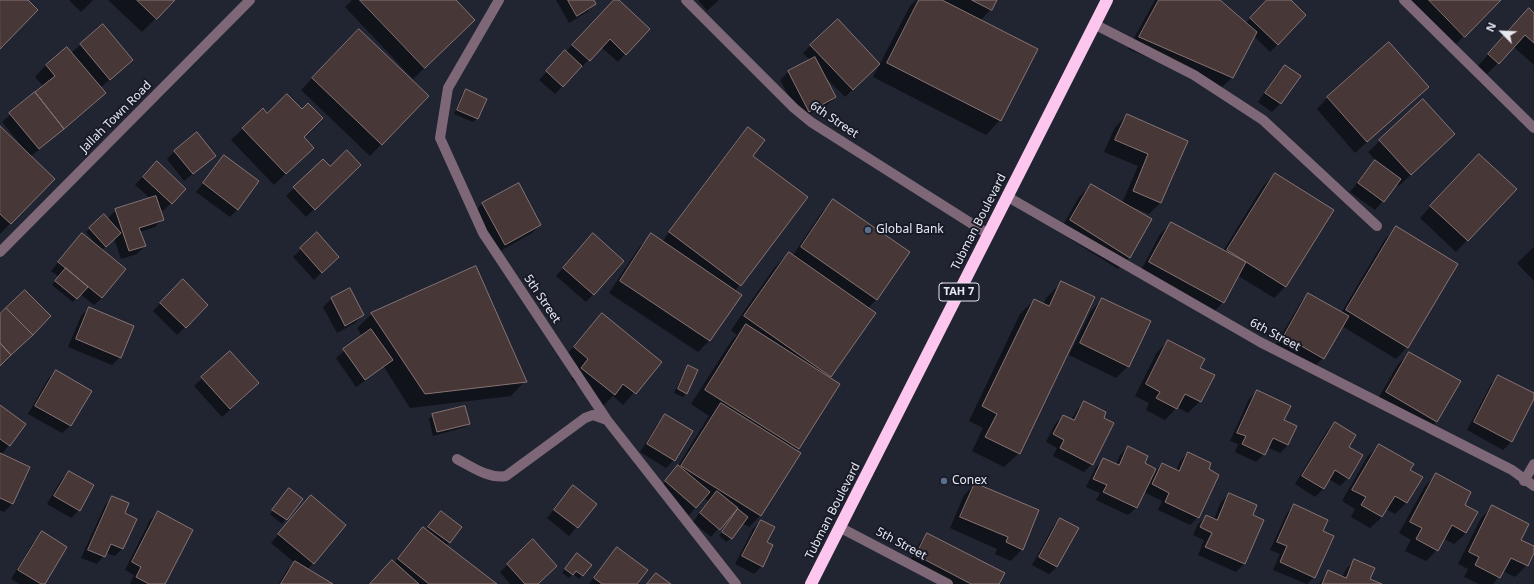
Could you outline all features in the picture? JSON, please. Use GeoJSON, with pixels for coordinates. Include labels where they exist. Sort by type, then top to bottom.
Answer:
{"type":"FeatureCollection","features":[{"type":"Feature","properties":{"kind":"highway","name":"Tubman Boulevard"},"geometry":{"type":"LineString","coordinates":[[811,584],[841,528],[1107,0]]}},
{"type":"Feature","properties":{"kind":"street","name":"Jallah Town Road"},"geometry":{"type":"LineString","coordinates":[[0,252],[250,0]]}},
{"type":"Feature","properties":{"kind":"street","name":"5th Street"},"geometry":{"type":"LineString","coordinates":[[499,0],[448,88],[440,138],[483,233],[607,420],[736,584]]}},
{"type":"Feature","properties":{"kind":"street","name":"6th Street"},"geometry":{"type":"LineString","coordinates":[[686,0],[794,108],[811,122],[988,234]]}},
{"type":"Feature","properties":{"kind":"street"},"geometry":{"type":"LineString","coordinates":[[1404,0],[1534,128]]}},
{"type":"Feature","properties":{"kind":"street"},"geometry":{"type":"LineString","coordinates":[[1094,24],[1204,81],[1263,120],[1377,226]]}},
{"type":"Feature","properties":{"kind":"street","name":"6th Street"},"geometry":{"type":"LineString","coordinates":[[1008,197],[1260,342],[1512,470],[1524,481],[1534,486]]}},
{"type":"Feature","properties":{"kind":"street"},"geometry":{"type":"LineString","coordinates":[[457,459],[491,476],[506,476],[585,418],[593,415],[607,420]]}},
{"type":"Feature","properties":{"kind":"street"},"geometry":{"type":"LineString","coordinates":[[1524,481],[1534,464]]}},
{"type":"Feature","properties":{"kind":"street","name":"5th Street"},"geometry":{"type":"LineString","coordinates":[[841,528],[948,584]]}},
{"type":"Feature","properties":{"kind":"building"},"geometry":{"type":"Polygon","coordinates":[[[0,0],[28,0],[38,10],[0,49],[0,0]]]}},
{"type":"Feature","properties":{"kind":"building"},"geometry":{"type":"Polygon","coordinates":[[[137,0],[175,0],[157,19],[137,0]]]}},
{"type":"Feature","properties":{"kind":"building"},"geometry":{"type":"Polygon","coordinates":[[[360,0],[456,0],[475,20],[425,68],[360,0]]]}},
{"type":"Feature","properties":{"kind":"building"},"geometry":{"type":"Polygon","coordinates":[[[568,0],[594,0],[596,4],[577,16],[568,0]]]}},
{"type":"Feature","properties":{"kind":"building"},"geometry":{"type":"Polygon","coordinates":[[[614,0],[619,0],[650,29],[626,55],[610,39],[590,61],[572,45],[614,0]]]}},
{"type":"Feature","properties":{"kind":"building"},"geometry":{"type":"Polygon","coordinates":[[[919,0],[942,0],[1038,49],[1001,121],[887,63],[919,0]]]}},
{"type":"Feature","properties":{"kind":"building"},"geometry":{"type":"Polygon","coordinates":[[[972,0],[997,0],[992,10],[972,0]]]}},
{"type":"Feature","properties":{"kind":"building"},"geometry":{"type":"Polygon","coordinates":[[[1159,0],[1220,0],[1257,32],[1233,78],[1139,37],[1159,0]]]}},
{"type":"Feature","properties":{"kind":"building"},"geometry":{"type":"Polygon","coordinates":[[[1267,0],[1291,0],[1306,15],[1278,45],[1250,18],[1267,0]]]}},
{"type":"Feature","properties":{"kind":"building"},"geometry":{"type":"Polygon","coordinates":[[[1429,0],[1501,0],[1465,37],[1429,0]]]}},
{"type":"Feature","properties":{"kind":"building"},"geometry":{"type":"Polygon","coordinates":[[[1529,8],[1534,13],[1534,43],[1525,35],[1499,64],[1488,54],[1529,8]]]}},
{"type":"Feature","properties":{"kind":"building"},"geometry":{"type":"Polygon","coordinates":[[[838,19],[880,64],[853,90],[810,45],[838,19]]]}},
{"type":"Feature","properties":{"kind":"building"},"geometry":{"type":"Polygon","coordinates":[[[103,24],[133,60],[110,80],[80,44],[103,24]]]}},
{"type":"Feature","properties":{"kind":"building"},"geometry":{"type":"Polygon","coordinates":[[[359,29],[429,96],[382,145],[312,78],[359,29]]]}},
{"type":"Feature","properties":{"kind":"building"},"geometry":{"type":"Polygon","coordinates":[[[1389,42],[1429,87],[1367,142],[1327,97],[1389,42]]]}},
{"type":"Feature","properties":{"kind":"building"},"geometry":{"type":"Polygon","coordinates":[[[67,47],[106,93],[64,129],[35,92],[55,76],[46,65],[67,47]]]}},
{"type":"Feature","properties":{"kind":"building"},"geometry":{"type":"Polygon","coordinates":[[[565,50],[582,66],[563,87],[546,71],[565,50]]]}},
{"type":"Feature","properties":{"kind":"building"},"geometry":{"type":"Polygon","coordinates":[[[815,57],[836,97],[809,112],[788,71],[815,57]]]}},
{"type":"Feature","properties":{"kind":"building"},"geometry":{"type":"Polygon","coordinates":[[[1285,65],[1301,76],[1281,104],[1265,93],[1285,65]]]}},
{"type":"Feature","properties":{"kind":"building"},"geometry":{"type":"Polygon","coordinates":[[[466,89],[487,99],[478,119],[457,110],[466,89]]]}},
{"type":"Feature","properties":{"kind":"building"},"geometry":{"type":"Polygon","coordinates":[[[35,92],[64,129],[39,149],[9,113],[35,92]]]}},
{"type":"Feature","properties":{"kind":"building"},"geometry":{"type":"Polygon","coordinates":[[[287,94],[302,109],[308,103],[323,118],[304,137],[314,148],[286,174],[242,128],[263,108],[267,113],[287,94]]]}},
{"type":"Feature","properties":{"kind":"building"},"geometry":{"type":"Polygon","coordinates":[[[1423,99],[1455,134],[1411,175],[1379,140],[1423,99]]]}},
{"type":"Feature","properties":{"kind":"building"},"geometry":{"type":"Polygon","coordinates":[[[1127,114],[1188,141],[1161,203],[1133,191],[1148,154],[1115,140],[1127,114]]]}},
{"type":"Feature","properties":{"kind":"building"},"geometry":{"type":"Polygon","coordinates":[[[0,126],[55,179],[11,224],[0,214],[0,126]]]}},
{"type":"Feature","properties":{"kind":"building"},"geometry":{"type":"Polygon","coordinates":[[[748,127],[765,140],[753,156],[808,197],[741,286],[669,232],[748,127]]]}},
{"type":"Feature","properties":{"kind":"building"},"geometry":{"type":"Polygon","coordinates":[[[197,132],[216,156],[193,174],[174,151],[197,132]]]}},
{"type":"Feature","properties":{"kind":"building"},"geometry":{"type":"Polygon","coordinates":[[[347,150],[361,165],[315,210],[293,187],[323,159],[330,166],[347,150]]]}},
{"type":"Feature","properties":{"kind":"building"},"geometry":{"type":"Polygon","coordinates":[[[1479,154],[1517,189],[1468,241],[1430,206],[1479,154]]]}},
{"type":"Feature","properties":{"kind":"building"},"geometry":{"type":"Polygon","coordinates":[[[224,155],[259,181],[238,210],[203,183],[224,155]]]}},
{"type":"Feature","properties":{"kind":"building"},"geometry":{"type":"Polygon","coordinates":[[[1375,160],[1401,179],[1384,202],[1358,183],[1375,160]]]}},
{"type":"Feature","properties":{"kind":"building"},"geometry":{"type":"Polygon","coordinates":[[[157,161],[186,189],[172,204],[143,177],[157,161]]]}},
{"type":"Feature","properties":{"kind":"building"},"geometry":{"type":"Polygon","coordinates":[[[1275,173],[1334,210],[1286,287],[1227,250],[1275,173]]]}},
{"type":"Feature","properties":{"kind":"building"},"geometry":{"type":"Polygon","coordinates":[[[519,183],[541,225],[505,245],[482,203],[519,183]]]}},
{"type":"Feature","properties":{"kind":"building"},"geometry":{"type":"Polygon","coordinates":[[[1091,184],[1152,219],[1130,258],[1070,220],[1091,184]]]}},
{"type":"Feature","properties":{"kind":"building"},"geometry":{"type":"Polygon","coordinates":[[[156,196],[164,220],[139,228],[146,246],[129,251],[115,209],[156,196]]]}},
{"type":"Feature","properties":{"kind":"building"},"geometry":{"type":"Polygon","coordinates":[[[833,199],[910,252],[877,300],[801,247],[833,199]]]}},
{"type":"Feature","properties":{"kind":"building"},"geometry":{"type":"Polygon","coordinates":[[[104,214],[121,233],[106,247],[89,228],[104,214]]]}},
{"type":"Feature","properties":{"kind":"building"},"geometry":{"type":"Polygon","coordinates":[[[1171,222],[1246,262],[1224,303],[1149,262],[1171,222]]]}},
{"type":"Feature","properties":{"kind":"building"},"geometry":{"type":"Polygon","coordinates":[[[1396,226],[1458,264],[1408,348],[1346,310],[1396,226]]]}},
{"type":"Feature","properties":{"kind":"building"},"geometry":{"type":"Polygon","coordinates":[[[317,232],[339,257],[322,273],[300,248],[317,232]]]}},
{"type":"Feature","properties":{"kind":"building"},"geometry":{"type":"Polygon","coordinates":[[[82,233],[126,269],[102,298],[58,262],[82,233]]]}},
{"type":"Feature","properties":{"kind":"building"},"geometry":{"type":"Polygon","coordinates":[[[593,233],[624,261],[594,295],[563,268],[593,233]]]}},
{"type":"Feature","properties":{"kind":"building"},"geometry":{"type":"Polygon","coordinates":[[[651,233],[742,295],[710,341],[620,281],[651,233]]]}},
{"type":"Feature","properties":{"kind":"building"},"geometry":{"type":"Polygon","coordinates":[[[789,252],[876,313],[831,377],[744,316],[789,252]]]}},
{"type":"Feature","properties":{"kind":"building"},"geometry":{"type":"Polygon","coordinates":[[[476,266],[527,382],[425,394],[371,313],[476,266]]]}},
{"type":"Feature","properties":{"kind":"building"},"geometry":{"type":"Polygon","coordinates":[[[66,268],[88,287],[77,299],[55,281],[66,268]]]}},
{"type":"Feature","properties":{"kind":"building"},"geometry":{"type":"Polygon","coordinates":[[[183,279],[208,305],[186,328],[160,303],[183,279]]]}},
{"type":"Feature","properties":{"kind":"building"},"geometry":{"type":"Polygon","coordinates":[[[1061,281],[1095,297],[1020,454],[985,437],[997,414],[982,406],[1034,299],[1049,306],[1061,281]]]}},
{"type":"Feature","properties":{"kind":"building"},"geometry":{"type":"Polygon","coordinates":[[[350,288],[364,315],[345,326],[331,298],[350,288]]]}},
{"type":"Feature","properties":{"kind":"building"},"geometry":{"type":"Polygon","coordinates":[[[25,290],[51,316],[33,335],[6,308],[25,290]]]}},
{"type":"Feature","properties":{"kind":"building"},"geometry":{"type":"Polygon","coordinates":[[[1308,293],[1349,316],[1324,359],[1284,336],[1308,293]]]}},
{"type":"Feature","properties":{"kind":"building"},"geometry":{"type":"Polygon","coordinates":[[[1102,298],[1151,321],[1129,367],[1080,343],[1102,298]]]}},
{"type":"Feature","properties":{"kind":"building"},"geometry":{"type":"Polygon","coordinates":[[[89,307],[134,326],[121,358],[76,339],[89,307]]]}},
{"type":"Feature","properties":{"kind":"building"},"geometry":{"type":"Polygon","coordinates":[[[6,308],[33,335],[11,355],[0,343],[0,314],[6,308]]]}},
{"type":"Feature","properties":{"kind":"building"},"geometry":{"type":"Polygon","coordinates":[[[602,313],[662,362],[636,394],[623,384],[615,395],[581,368],[588,359],[574,347],[602,313]]]}},
{"type":"Feature","properties":{"kind":"building"},"geometry":{"type":"Polygon","coordinates":[[[746,324],[840,384],[799,449],[705,390],[746,324]]]}},
{"type":"Feature","properties":{"kind":"building"},"geometry":{"type":"Polygon","coordinates":[[[371,329],[393,360],[365,380],[343,349],[371,329]]]}},
{"type":"Feature","properties":{"kind":"building"},"geometry":{"type":"Polygon","coordinates":[[[1168,340],[1205,359],[1200,368],[1215,375],[1201,402],[1185,394],[1177,409],[1156,398],[1160,392],[1146,384],[1168,340]]]}},
{"type":"Feature","properties":{"kind":"building"},"geometry":{"type":"Polygon","coordinates":[[[0,343],[11,355],[0,366],[0,343]]]}},
{"type":"Feature","properties":{"kind":"building"},"geometry":{"type":"Polygon","coordinates":[[[230,351],[259,383],[230,409],[201,377],[230,351]]]}},
{"type":"Feature","properties":{"kind":"building"},"geometry":{"type":"Polygon","coordinates":[[[1409,352],[1461,381],[1437,422],[1386,392],[1409,352]]]}},
{"type":"Feature","properties":{"kind":"building"},"geometry":{"type":"Polygon","coordinates":[[[688,365],[698,370],[687,394],[678,389],[688,365]]]}},
{"type":"Feature","properties":{"kind":"building"},"geometry":{"type":"Polygon","coordinates":[[[56,370],[92,391],[71,426],[35,406],[56,370]]]}},
{"type":"Feature","properties":{"kind":"building"},"geometry":{"type":"Polygon","coordinates":[[[1498,375],[1534,393],[1534,399],[1512,442],[1474,422],[1498,375]]]}},
{"type":"Feature","properties":{"kind":"building"},"geometry":{"type":"Polygon","coordinates":[[[1257,390],[1291,406],[1284,420],[1297,426],[1288,445],[1273,438],[1265,455],[1242,444],[1246,436],[1237,433],[1257,390]]]}},
{"type":"Feature","properties":{"kind":"building"},"geometry":{"type":"Polygon","coordinates":[[[1084,401],[1106,412],[1104,418],[1114,423],[1093,465],[1060,448],[1064,440],[1053,434],[1063,415],[1074,420],[1084,401]]]}},
{"type":"Feature","properties":{"kind":"building"},"geometry":{"type":"Polygon","coordinates":[[[721,403],[801,453],[761,516],[681,466],[721,403]]]}},
{"type":"Feature","properties":{"kind":"building"},"geometry":{"type":"Polygon","coordinates":[[[0,405],[26,424],[10,446],[0,439],[0,405]]]}},
{"type":"Feature","properties":{"kind":"building"},"geometry":{"type":"Polygon","coordinates":[[[465,406],[470,424],[437,432],[432,414],[465,406]]]}},
{"type":"Feature","properties":{"kind":"building"},"geometry":{"type":"Polygon","coordinates":[[[665,414],[693,431],[675,461],[647,444],[665,414]]]}},
{"type":"Feature","properties":{"kind":"building"},"geometry":{"type":"Polygon","coordinates":[[[1335,422],[1356,435],[1349,447],[1363,455],[1349,479],[1335,470],[1324,489],[1302,476],[1335,422]]]}},
{"type":"Feature","properties":{"kind":"building"},"geometry":{"type":"Polygon","coordinates":[[[1379,444],[1414,464],[1410,470],[1423,477],[1407,503],[1395,496],[1382,517],[1361,505],[1366,497],[1352,490],[1379,444]]]}},
{"type":"Feature","properties":{"kind":"building"},"geometry":{"type":"Polygon","coordinates":[[[1128,446],[1148,456],[1145,463],[1156,469],[1137,508],[1103,492],[1107,485],[1093,479],[1103,458],[1119,465],[1128,446]]]}},
{"type":"Feature","properties":{"kind":"building"},"geometry":{"type":"Polygon","coordinates":[[[1188,452],[1211,463],[1209,469],[1219,475],[1199,518],[1165,502],[1169,493],[1152,484],[1162,463],[1179,471],[1188,452]]]}},
{"type":"Feature","properties":{"kind":"building"},"geometry":{"type":"Polygon","coordinates":[[[0,453],[30,467],[13,504],[0,498],[0,453]]]}},
{"type":"Feature","properties":{"kind":"building"},"geometry":{"type":"Polygon","coordinates":[[[678,465],[710,492],[696,508],[665,481],[678,465]]]}},
{"type":"Feature","properties":{"kind":"building"},"geometry":{"type":"Polygon","coordinates":[[[69,471],[94,485],[80,511],[54,496],[69,471]]]}},
{"type":"Feature","properties":{"kind":"building"},"geometry":{"type":"Polygon","coordinates":[[[1436,473],[1471,492],[1465,505],[1478,512],[1466,533],[1452,525],[1438,551],[1416,539],[1422,528],[1410,522],[1436,473]]]}},
{"type":"Feature","properties":{"kind":"building"},"geometry":{"type":"Polygon","coordinates":[[[975,483],[1039,510],[1023,550],[1006,542],[1008,537],[960,517],[975,483]]]}},
{"type":"Feature","properties":{"kind":"building"},"geometry":{"type":"Polygon","coordinates":[[[573,485],[597,504],[578,528],[554,510],[573,485]]]}},
{"type":"Feature","properties":{"kind":"building"},"geometry":{"type":"Polygon","coordinates":[[[289,488],[303,499],[287,520],[272,510],[289,488]]]}},
{"type":"Feature","properties":{"kind":"building"},"geometry":{"type":"Polygon","coordinates":[[[717,491],[738,508],[720,530],[700,513],[717,491]]]}},
{"type":"Feature","properties":{"kind":"building"},"geometry":{"type":"Polygon","coordinates":[[[1229,493],[1257,505],[1253,515],[1264,520],[1245,564],[1205,547],[1212,533],[1200,527],[1206,515],[1217,520],[1229,493]]]}},
{"type":"Feature","properties":{"kind":"building"},"geometry":{"type":"Polygon","coordinates":[[[311,495],[346,525],[314,564],[278,534],[311,495]]]}},
{"type":"Feature","properties":{"kind":"building"},"geometry":{"type":"Polygon","coordinates":[[[112,496],[129,503],[125,513],[137,519],[123,549],[111,544],[105,557],[88,550],[112,496]]]}},
{"type":"Feature","properties":{"kind":"building"},"geometry":{"type":"Polygon","coordinates":[[[1294,504],[1328,520],[1323,531],[1334,536],[1315,578],[1280,562],[1287,546],[1277,542],[1294,504]]]}},
{"type":"Feature","properties":{"kind":"building"},"geometry":{"type":"Polygon","coordinates":[[[1492,505],[1529,524],[1521,540],[1534,546],[1534,553],[1528,566],[1511,558],[1500,578],[1475,565],[1479,557],[1469,552],[1492,505]]]}},
{"type":"Feature","properties":{"kind":"building"},"geometry":{"type":"Polygon","coordinates":[[[738,509],[748,517],[732,539],[722,532],[738,509]]]}},
{"type":"Feature","properties":{"kind":"building"},"geometry":{"type":"Polygon","coordinates":[[[158,511],[193,530],[165,584],[149,584],[136,577],[141,567],[132,562],[158,511]]]}},
{"type":"Feature","properties":{"kind":"building"},"geometry":{"type":"Polygon","coordinates":[[[441,511],[462,527],[450,543],[428,527],[441,511]]]}},
{"type":"Feature","properties":{"kind":"building"},"geometry":{"type":"Polygon","coordinates":[[[1060,518],[1079,528],[1057,567],[1039,557],[1060,518]]]}},
{"type":"Feature","properties":{"kind":"building"},"geometry":{"type":"Polygon","coordinates":[[[761,520],[775,527],[767,542],[773,545],[763,567],[742,556],[761,520]]]}},
{"type":"Feature","properties":{"kind":"building"},"geometry":{"type":"Polygon","coordinates":[[[423,527],[497,584],[429,584],[398,559],[423,527]]]}},
{"type":"Feature","properties":{"kind":"building"},"geometry":{"type":"Polygon","coordinates":[[[42,531],[67,547],[45,584],[41,584],[18,570],[42,531]]]}},
{"type":"Feature","properties":{"kind":"building"},"geometry":{"type":"Polygon","coordinates":[[[927,533],[1005,573],[999,584],[971,584],[916,555],[927,533]]]}},
{"type":"Feature","properties":{"kind":"building"},"geometry":{"type":"Polygon","coordinates":[[[533,539],[557,566],[538,584],[525,584],[507,564],[533,539]]]}},
{"type":"Feature","properties":{"kind":"building"},"geometry":{"type":"Polygon","coordinates":[[[617,547],[648,570],[637,584],[602,584],[594,578],[617,547]]]}},
{"type":"Feature","properties":{"kind":"building"},"geometry":{"type":"Polygon","coordinates":[[[577,553],[592,565],[583,576],[576,571],[573,575],[565,569],[577,553]]]}},
{"type":"Feature","properties":{"kind":"building"},"geometry":{"type":"Polygon","coordinates":[[[1354,559],[1375,568],[1370,579],[1382,584],[1322,584],[1328,570],[1346,578],[1354,559]]]}},
{"type":"Feature","properties":{"kind":"building"},"geometry":{"type":"Polygon","coordinates":[[[392,560],[419,584],[370,584],[392,560]]]}},
{"type":"Feature","properties":{"kind":"building"},"geometry":{"type":"Polygon","coordinates":[[[295,561],[333,584],[281,584],[295,561]]]}},
{"type":"Feature","properties":{"kind":"building"},"geometry":{"type":"Polygon","coordinates":[[[656,573],[671,584],[647,584],[656,573]]]}},
{"type":"Feature","properties":{"kind":"place","name":"Global Bank"},"geometry":{"type":"Point","coordinates":[868,230]}},
{"type":"Feature","properties":{"kind":"place","name":"Conex"},"geometry":{"type":"Point","coordinates":[944,481]}}]}
